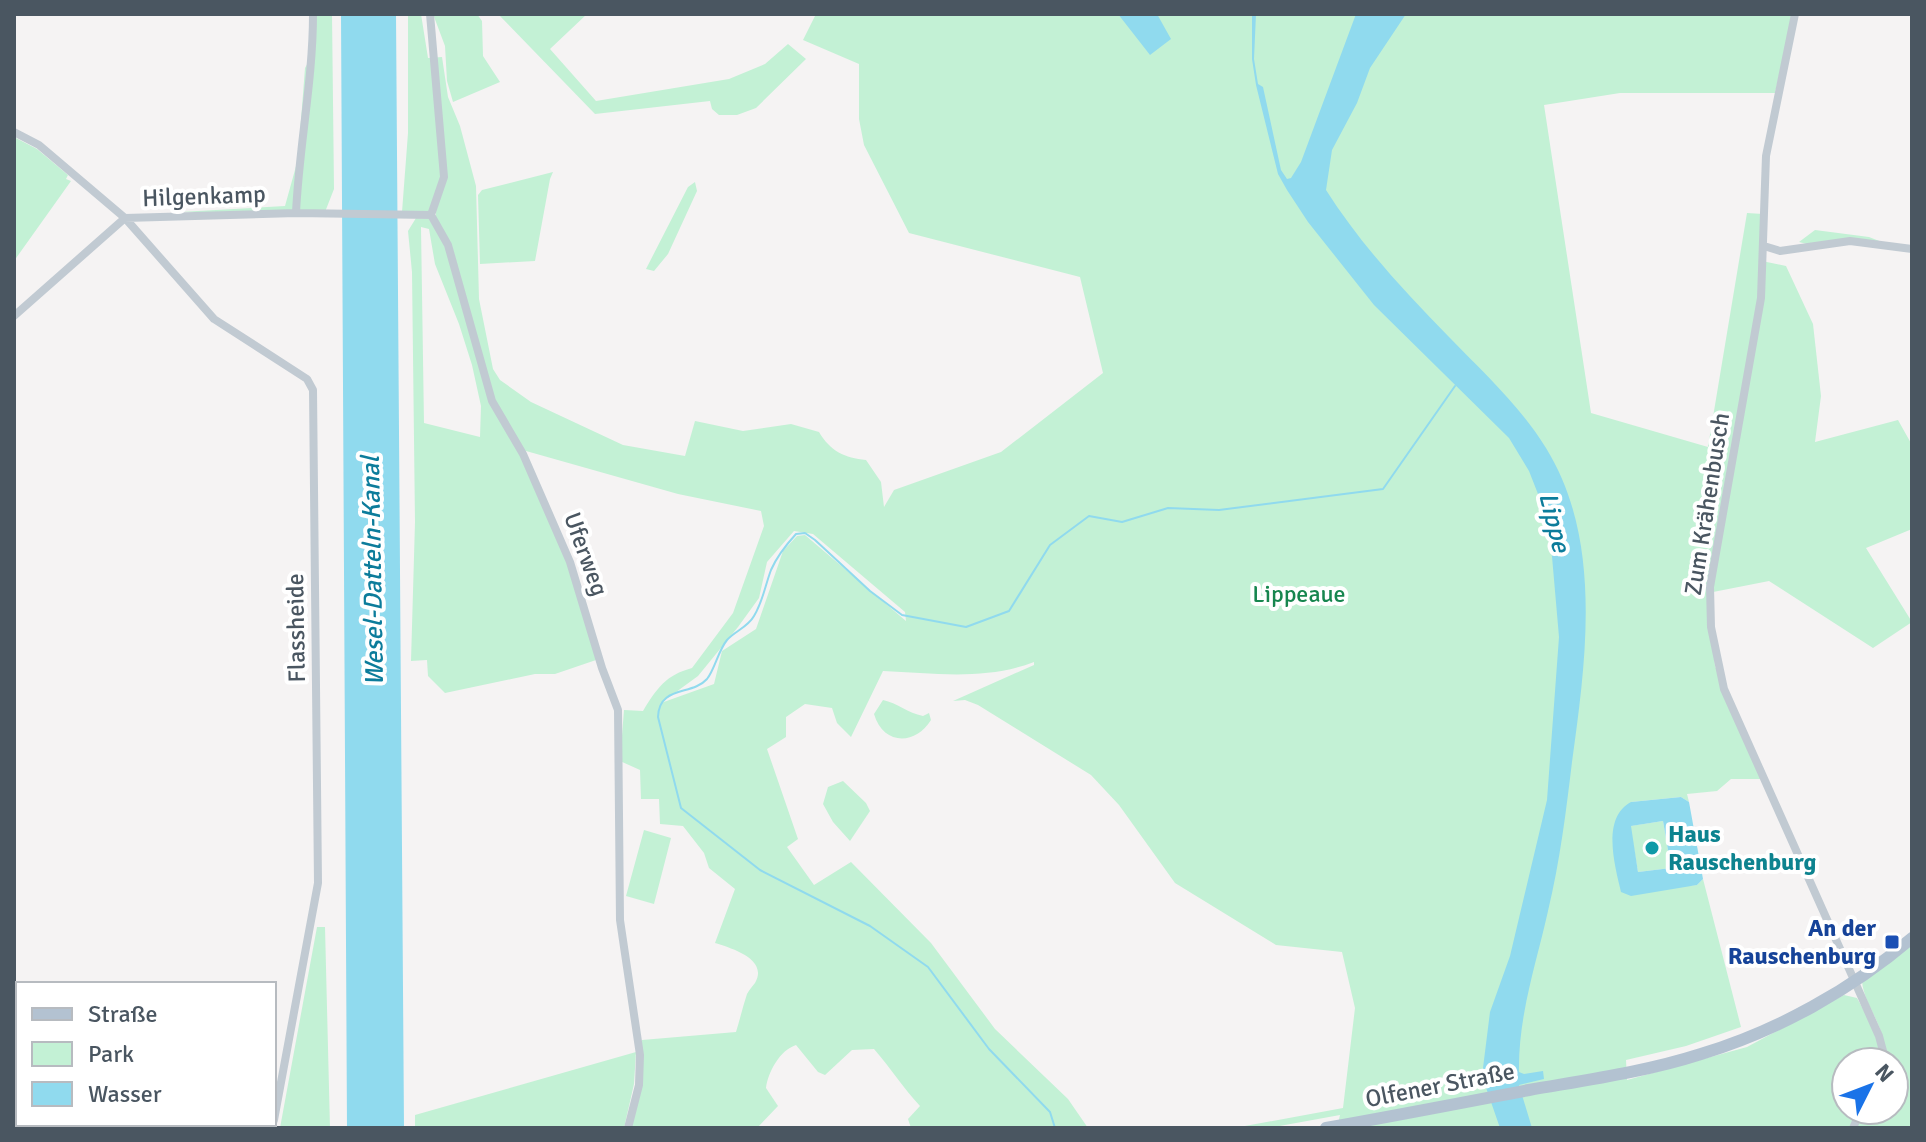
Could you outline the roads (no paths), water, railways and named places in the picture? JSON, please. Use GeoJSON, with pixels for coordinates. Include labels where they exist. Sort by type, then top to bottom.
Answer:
{"type":"FeatureCollection","features":[{"type":"Feature","properties":{"kind":"main road","name":"Olfener Straße"},"geometry":{"type":"LineString","coordinates":[[1326,1128],[1643,1069],[1699,1055],[1745,1039],[1817,1004],[1912,938]]}},
{"type":"Feature","properties":{"kind":"street"},"geometry":{"type":"LineString","coordinates":[[296,213],[313,54],[313,14]]}},
{"type":"Feature","properties":{"kind":"street"},"geometry":{"type":"LineString","coordinates":[[430,14],[444,177],[431,215]]}},
{"type":"Feature","properties":{"kind":"street","name":"Zum Krähenbusch"},"geometry":{"type":"LineString","coordinates":[[1795,14],[1766,156],[1761,298],[1710,587],[1711,627],[1724,689],[1882,1046]]}},
{"type":"Feature","properties":{"kind":"street","name":"Hilgenkamp"},"geometry":{"type":"LineString","coordinates":[[14,132],[39,145],[125,218],[296,213],[431,215]]}},
{"type":"Feature","properties":{"kind":"street","name":"Uferweg"},"geometry":{"type":"LineString","coordinates":[[431,215],[448,245],[492,401],[523,454],[562,541],[618,710],[620,920],[640,1055],[639,1085],[628,1128]]}},
{"type":"Feature","properties":{"kind":"street"},"geometry":{"type":"LineString","coordinates":[[14,316],[125,218]]}},
{"type":"Feature","properties":{"kind":"street","name":"Flassheide"},"geometry":{"type":"LineString","coordinates":[[125,218],[214,319],[307,379],[313,390],[316,411],[318,883],[276,1108]]}},
{"type":"Feature","properties":{"kind":"street"},"geometry":{"type":"LineString","coordinates":[[1764,246],[1780,251],[1850,241],[1912,249]]}},
{"type":"Feature","properties":{"kind":"water","name":"Wesel-Datteln-Kanal"},"geometry":{"type":"Polygon","coordinates":[[[341,14],[396,14],[404,1128],[347,1128],[341,14]]]}},
{"type":"Feature","properties":{"kind":"water"},"geometry":{"type":"Polygon","coordinates":[[[1118,14],[1157,14],[1171,39],[1150,55],[1118,14]]]}},
{"type":"Feature","properties":{"kind":"water","name":"Lippe"},"geometry":{"type":"Polygon","coordinates":[[[1252,14],[1256,14],[1254,59],[1258,84],[1263,87],[1281,170],[1287,179],[1291,178],[1301,162],[1356,14],[1406,14],[1370,68],[1357,103],[1332,150],[1326,190],[1384,267],[1525,418],[1546,448],[1564,484],[1576,522],[1586,601],[1582,683],[1559,855],[1519,1051],[1519,1072],[1543,1071],[1544,1079],[1519,1085],[1532,1128],[1500,1128],[1482,1076],[1490,1012],[1510,956],[1547,800],[1559,637],[1549,522],[1529,471],[1509,438],[1374,305],[1308,222],[1287,190],[1278,174],[1256,85],[1252,59],[1252,14]]]}},
{"type":"Feature","properties":{"kind":"water"},"geometry":{"type":"Polygon","coordinates":[[[1681,797],[1689,802],[1703,879],[1697,885],[1631,896],[1621,892],[1612,843],[1613,831],[1622,809],[1631,802],[1681,797]],[[1663,821],[1631,826],[1638,872],[1671,868],[1663,821]]]}},
{"type":"Feature","properties":{"kind":"waterway"},"geometry":{"type":"LineString","coordinates":[[1055,1128],[1050,1112],[989,1049],[928,967],[870,926],[760,870],[681,808],[658,717],[660,707],[670,695],[693,688],[707,679],[727,640],[754,616],[773,565],[796,534],[805,533],[815,540],[870,591],[902,615],[966,627],[1009,611],[1050,545],[1089,516],[1122,522],[1168,508],[1219,510],[1383,489],[1455,386]]}},
{"type":"Feature","properties":{"kind":"place","name":"Haus Rauschenburg"},"geometry":{"type":"Point","coordinates":[1652,848]}},
{"type":"Feature","properties":{"kind":"place","name":"An der Rauschenburg"},"geometry":{"type":"Point","coordinates":[1892,942]}},
{"type":"Feature","properties":{"kind":"park label","name":"Lippeaue"},"geometry":{"type":"Point","coordinates":[1299,594]}}]}
